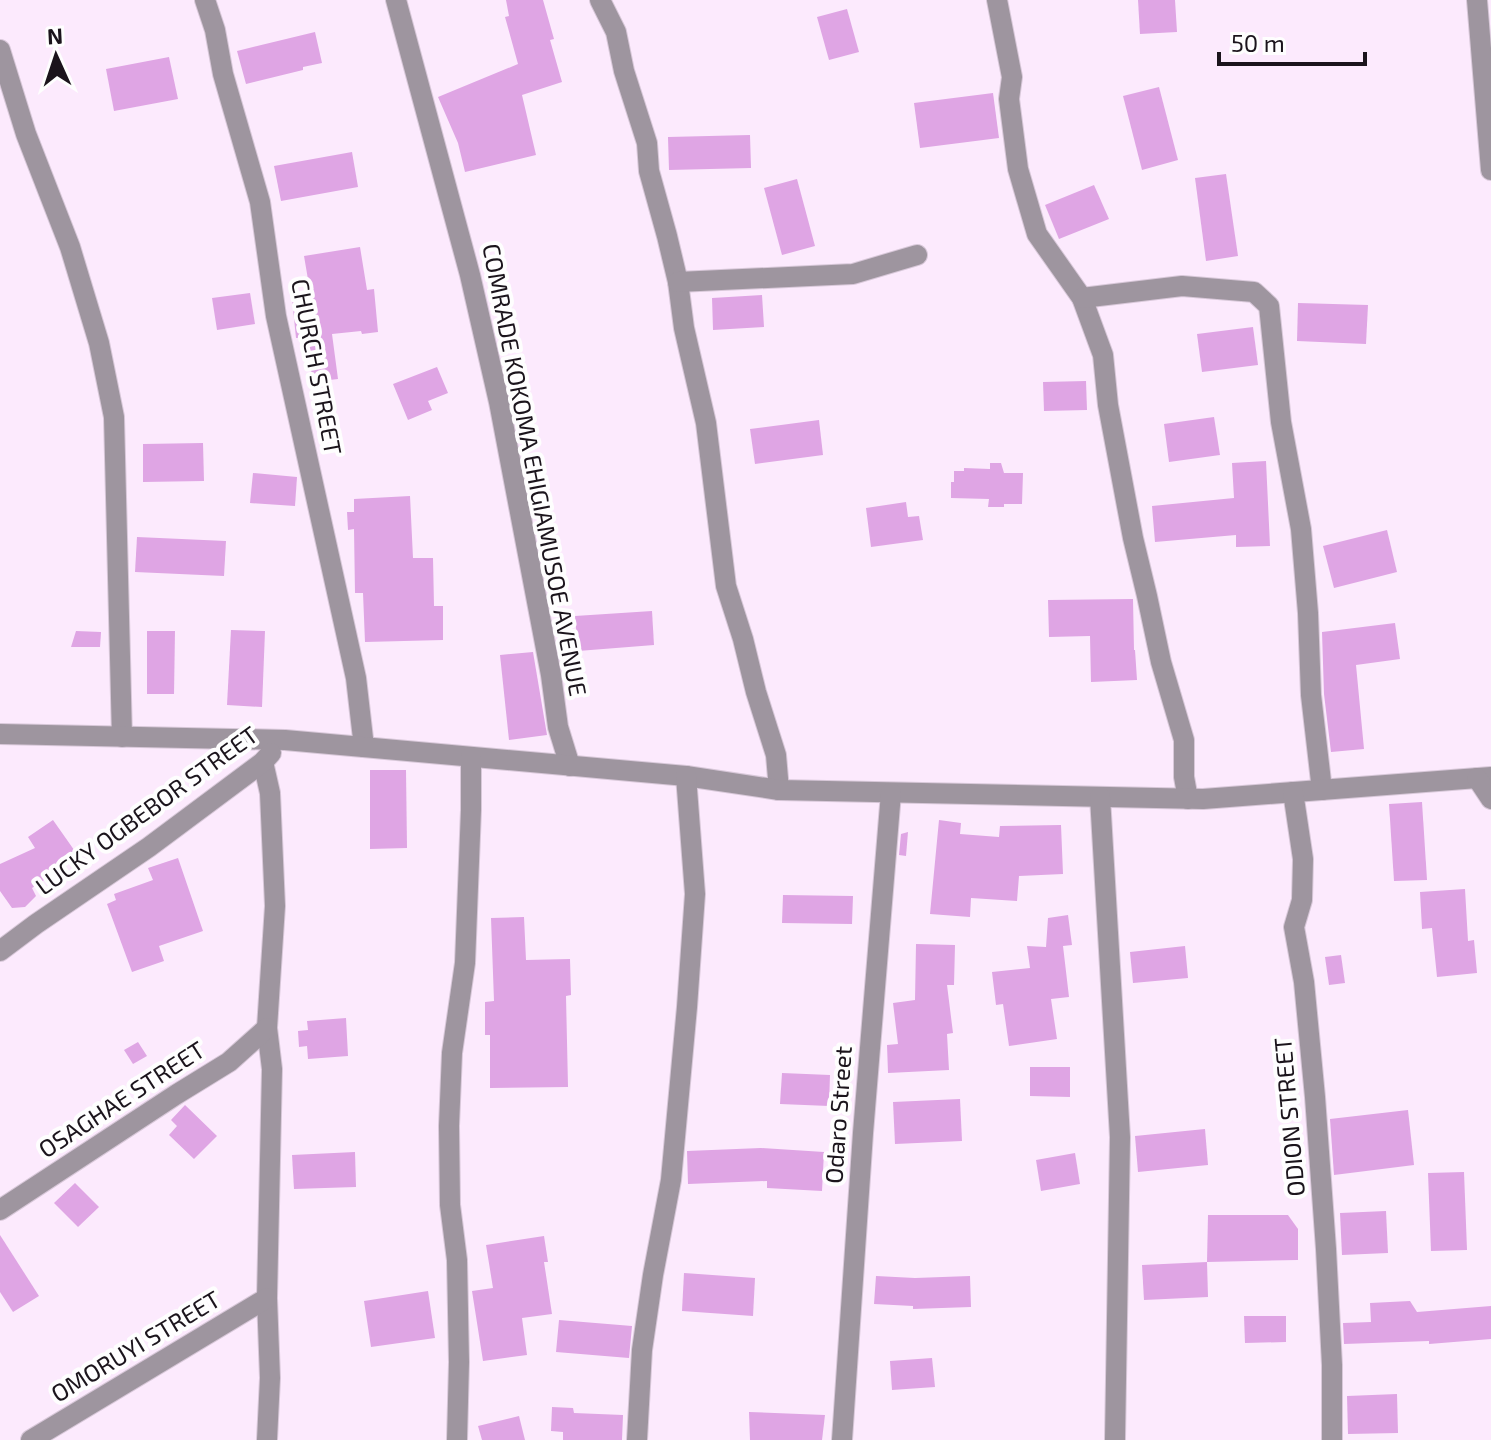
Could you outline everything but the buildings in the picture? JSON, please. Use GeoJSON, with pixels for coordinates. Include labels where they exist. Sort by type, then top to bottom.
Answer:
{"type":"FeatureCollection","features":[{"type":"Feature","properties":{"kind":"street","name":"CHURCH STREET"},"geometry":{"type":"LineString","coordinates":[[205,0],[260,202],[276,316],[356,678],[364,747]]}},
{"type":"Feature","properties":{"kind":"street","name":"COMRADE KOKOMA EHIGIAMUSOE AVENUE"},"geometry":{"type":"LineString","coordinates":[[396,0],[470,275],[499,402],[551,675],[558,727],[570,766]]}},
{"type":"Feature","properties":{"kind":"street"},"geometry":{"type":"LineString","coordinates":[[600,0],[616,32],[624,71],[647,143],[649,171],[678,282],[684,328],[706,423],[726,586],[776,755],[779,790]]}},
{"type":"Feature","properties":{"kind":"street"},"geometry":{"type":"LineString","coordinates":[[997,0],[1012,77],[1009,99],[1018,169],[1037,234],[1082,298],[1103,355],[1108,405],[1133,538],[1161,662],[1184,740],[1184,777],[1188,799]]}},
{"type":"Feature","properties":{"kind":"street"},"geometry":{"type":"LineString","coordinates":[[1477,0],[1491,170]]}},
{"type":"Feature","properties":{"kind":"street"},"geometry":{"type":"LineString","coordinates":[[0,50],[26,134],[70,247],[99,343],[114,417],[122,737]]}},
{"type":"Feature","properties":{"kind":"street"},"geometry":{"type":"LineString","coordinates":[[678,282],[853,274],[917,255]]}},
{"type":"Feature","properties":{"kind":"street"},"geometry":{"type":"LineString","coordinates":[[1082,298],[1182,286],[1254,292],[1269,306],[1281,422],[1301,529],[1311,695],[1322,790]]}},
{"type":"Feature","properties":{"kind":"street"},"geometry":{"type":"LineString","coordinates":[[0,734],[285,740],[686,776],[779,790],[1188,799],[1484,777],[1491,799]]}},
{"type":"Feature","properties":{"kind":"street","name":"LUCKY OGBEBOR STREET"},"geometry":{"type":"LineString","coordinates":[[0,951],[149,847],[263,762],[285,740]]}},
{"type":"Feature","properties":{"kind":"street"},"geometry":{"type":"LineString","coordinates":[[457,1440],[457,1260],[450,1205],[449,1126],[452,1053],[465,963],[471,757]]}},
{"type":"Feature","properties":{"kind":"street"},"geometry":{"type":"LineString","coordinates":[[263,762],[270,793],[275,906],[267,1028],[272,1069],[267,1440]]}},
{"type":"Feature","properties":{"kind":"street"},"geometry":{"type":"LineString","coordinates":[[637,1440],[642,1350],[671,1180],[687,1007],[695,894],[686,776]]}},
{"type":"Feature","properties":{"kind":"street","name":"ODION STREET"},"geometry":{"type":"LineString","coordinates":[[1293,792],[1303,859],[1302,900],[1294,927],[1304,982],[1315,1097],[1332,1365],[1332,1440]]}},
{"type":"Feature","properties":{"kind":"street","name":"Odaro Street"},"geometry":{"type":"LineString","coordinates":[[842,1440],[891,793]]}},
{"type":"Feature","properties":{"kind":"street"},"geometry":{"type":"LineString","coordinates":[[1100,797],[1120,1137],[1115,1440]]}},
{"type":"Feature","properties":{"kind":"street","name":"OSAGHAE STREET"},"geometry":{"type":"LineString","coordinates":[[0,1210],[229,1062],[267,1028]]}},
{"type":"Feature","properties":{"kind":"street","name":"OMORUYI STREET"},"geometry":{"type":"LineString","coordinates":[[31,1440],[267,1298]]}}]}
